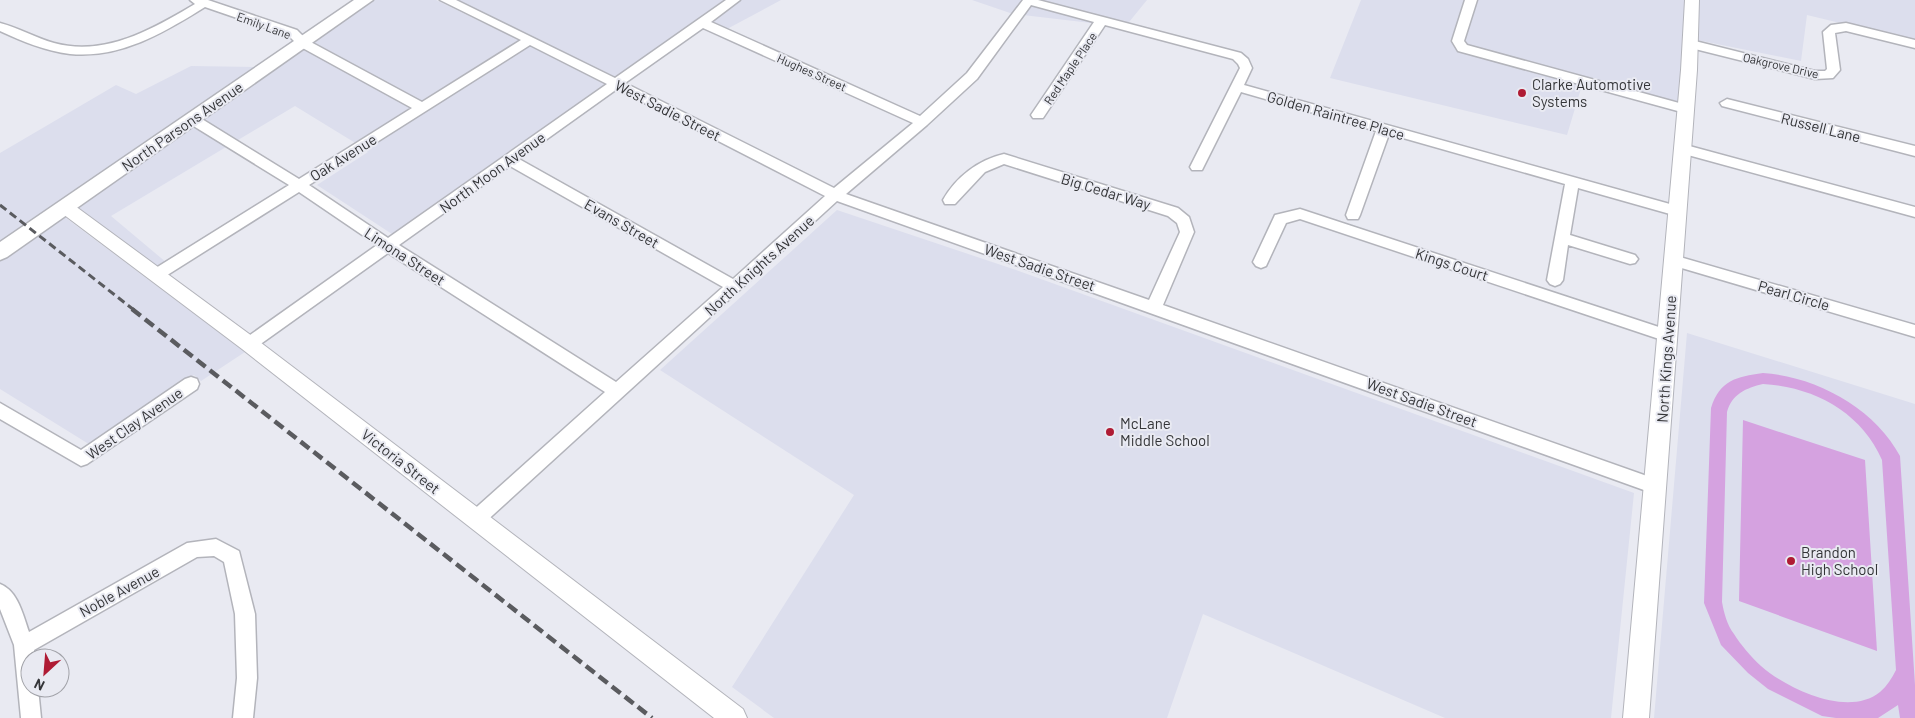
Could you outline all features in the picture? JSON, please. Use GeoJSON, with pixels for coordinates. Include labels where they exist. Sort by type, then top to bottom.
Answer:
{"type":"FeatureCollection","features":[{"type":"Feature","properties":{"kind":"main road","name":"North Parsons Avenue"},"geometry":{"type":"LineString","coordinates":[[0,252],[365,0]]}},
{"type":"Feature","properties":{"kind":"street","name":"West Sadie Street"},"geometry":{"type":"LineString","coordinates":[[446,0],[530,40],[835,195],[1655,486]]}},
{"type":"Feature","properties":{"kind":"street","name":"North Moon Avenue"},"geometry":{"type":"LineString","coordinates":[[249,344],[734,0]]}},
{"type":"Feature","properties":{"kind":"street"},"geometry":{"type":"LineString","coordinates":[[1028,0],[1236,56],[1244,62],[1246,68],[1197,167]]}},
{"type":"Feature","properties":{"kind":"street","name":"North Knights Avenue"},"geometry":{"type":"LineString","coordinates":[[476,519],[835,195],[922,122],[972,76],[1028,0]]}},
{"type":"Feature","properties":{"kind":"street"},"geometry":{"type":"LineString","coordinates":[[1470,0],[1458,41],[1462,48],[1685,109]]}},
{"type":"Feature","properties":{"kind":"street","name":"North Kings Avenue"},"geometry":{"type":"LineString","coordinates":[[1636,718],[1691,44],[1692,0]]}},
{"type":"Feature","properties":{"kind":"street","name":"Emily Lane"},"geometry":{"type":"LineString","coordinates":[[200,2],[293,34],[303,43]]}},
{"type":"Feature","properties":{"kind":"street"},"geometry":{"type":"LineString","coordinates":[[0,27],[71,51],[103,49],[138,40],[162,29],[200,2]]}},
{"type":"Feature","properties":{"kind":"street","name":"Red Maple Place"},"geometry":{"type":"LineString","coordinates":[[1038,115],[1102,20]]}},
{"type":"Feature","properties":{"kind":"street","name":"Hughes Street"},"geometry":{"type":"LineString","coordinates":[[703,22],[922,122]]}},
{"type":"Feature","properties":{"kind":"street","name":"Oakgrove Drive"},"geometry":{"type":"LineString","coordinates":[[1691,44],[1815,75],[1828,75],[1834,70],[1829,32],[1834,28],[1846,28],[1915,44]]}},
{"type":"Feature","properties":{"kind":"street","name":"Oak Avenue"},"geometry":{"type":"LineString","coordinates":[[156,275],[530,40]]}},
{"type":"Feature","properties":{"kind":"street"},"geometry":{"type":"LineString","coordinates":[[303,43],[422,108]]}},
{"type":"Feature","properties":{"kind":"street","name":"Golden Raintree Place"},"geometry":{"type":"LineString","coordinates":[[1237,87],[1677,211]]}},
{"type":"Feature","properties":{"kind":"street","name":"Russell Lane"},"geometry":{"type":"LineString","coordinates":[[1727,103],[1915,151]]}},
{"type":"Feature","properties":{"kind":"street","name":"Limona Street"},"geometry":{"type":"LineString","coordinates":[[192,119],[299,185],[389,246],[618,392]]}},
{"type":"Feature","properties":{"kind":"street"},"geometry":{"type":"LineString","coordinates":[[1353,215],[1384,128]]}},
{"type":"Feature","properties":{"kind":"street"},"geometry":{"type":"LineString","coordinates":[[1682,150],[1915,212]]}},
{"type":"Feature","properties":{"kind":"street","name":"Big Cedar Way"},"geometry":{"type":"LineString","coordinates":[[950,200],[982,166],[992,160],[1004,159],[1172,212],[1184,221],[1187,232],[1154,307]]}},
{"type":"Feature","properties":{"kind":"street","name":"Evans Street"},"geometry":{"type":"LineString","coordinates":[[510,160],[735,287]]}},
{"type":"Feature","properties":{"kind":"street"},"geometry":{"type":"LineString","coordinates":[[1555,280],[1572,182]]}},
{"type":"Feature","properties":{"kind":"street","name":"Victoria Street"},"geometry":{"type":"LineString","coordinates":[[65,208],[249,344],[734,718]]}},
{"type":"Feature","properties":{"kind":"street","name":"Kings Court"},"geometry":{"type":"LineString","coordinates":[[1261,262],[1280,219],[1300,214],[1668,336]]}},
{"type":"Feature","properties":{"kind":"street"},"geometry":{"type":"LineString","coordinates":[[1562,238],[1630,258]]}},
{"type":"Feature","properties":{"kind":"street","name":"Pearl Circle"},"geometry":{"type":"LineString","coordinates":[[1673,260],[1915,331]]}},
{"type":"Feature","properties":{"kind":"street","name":"West Clay Avenue"},"geometry":{"type":"LineString","coordinates":[[0,410],[82,459],[191,384]]}},
{"type":"Feature","properties":{"kind":"street","name":"Noble Avenue"},"geometry":{"type":"LineString","coordinates":[[24,644],[194,549],[216,547],[232,557],[245,614],[247,678],[243,718]]}},
{"type":"Feature","properties":{"kind":"street"},"geometry":{"type":"LineString","coordinates":[[0,593],[10,607],[24,644],[32,712],[31,718]]}},
{"type":"Feature","properties":{"kind":"shaded area"},"geometry":{"type":"Polygon","coordinates":[[[371,0],[436,0],[521,41],[423,102],[311,41],[371,0]]]}},
{"type":"Feature","properties":{"kind":"shaded area"},"geometry":{"type":"Polygon","coordinates":[[[457,0],[728,0],[616,78],[457,0]]]}},
{"type":"Feature","properties":{"kind":"shaded area"},"geometry":{"type":"Polygon","coordinates":[[[740,0],[781,0],[727,29],[711,21],[740,0]]]}},
{"type":"Feature","properties":{"kind":"shaded area"},"geometry":{"type":"Polygon","coordinates":[[[972,0],[1023,0],[1013,14],[972,0]]]}},
{"type":"Feature","properties":{"kind":"shaded area"},"geometry":{"type":"Polygon","coordinates":[[[1034,0],[1147,0],[1125,27],[1023,15],[1034,0]]]}},
{"type":"Feature","properties":{"kind":"shaded area"},"geometry":{"type":"Polygon","coordinates":[[[1361,0],[1465,0],[1453,40],[1457,49],[1467,54],[1582,85],[1567,135],[1330,78],[1361,0]]]}},
{"type":"Feature","properties":{"kind":"shaded area"},"geometry":{"type":"Polygon","coordinates":[[[1476,0],[1687,0],[1680,102],[1474,49],[1464,43],[1476,0]]]}},
{"type":"Feature","properties":{"kind":"shaded area"},"geometry":{"type":"Polygon","coordinates":[[[1698,0],[1915,0],[1915,41],[1807,15],[1801,61],[1697,40],[1698,0]]]}},
{"type":"Feature","properties":{"kind":"shaded area"},"geometry":{"type":"Polygon","coordinates":[[[529,44],[606,84],[395,236],[317,185],[368,152],[364,149],[529,44]]]}},
{"type":"Feature","properties":{"kind":"shaded area"},"geometry":{"type":"Polygon","coordinates":[[[301,48],[413,109],[357,144],[295,106],[238,140],[201,118],[301,48]]]}},
{"type":"Feature","properties":{"kind":"shaded area"},"geometry":{"type":"Polygon","coordinates":[[[191,66],[261,67],[0,248],[0,153],[116,85],[136,94],[191,66]]]}},
{"type":"Feature","properties":{"kind":"shaded area"},"geometry":{"type":"Polygon","coordinates":[[[190,125],[226,147],[111,216],[167,263],[159,268],[74,205],[190,125]]]}},
{"type":"Feature","properties":{"kind":"shaded area","name":"McLane Middle School"},"geometry":{"type":"Polygon","coordinates":[[[837,210],[1016,270],[1634,493],[1611,718],[1445,718],[1203,614],[1167,718],[774,718],[732,687],[854,495],[660,370],[837,210]]]}},
{"type":"Feature","properties":{"kind":"shaded area"},"geometry":{"type":"Polygon","coordinates":[[[62,215],[245,352],[201,381],[194,375],[92,446],[0,389],[0,257],[62,215]]]}},
{"type":"Feature","properties":{"kind":"shaded area","name":"Brandon High School"},"geometry":{"type":"Polygon","coordinates":[[[1687,333],[1915,404],[1915,718],[1654,718],[1687,333]]]}},
{"type":"Feature","properties":{"kind":"shaded area"},"geometry":{"type":"Polygon","coordinates":[[[1763,373],[1783,375],[1803,380],[1842,398],[1875,423],[1900,456],[1915,685],[1915,718],[1900,718],[1898,705],[1878,718],[1822,716],[1768,689],[1748,673],[1721,645],[1704,603],[1711,408],[1719,391],[1724,386],[1737,378],[1763,373]],[[1763,384],[1745,390],[1736,396],[1727,412],[1722,602],[1725,615],[1732,630],[1750,655],[1772,675],[1818,697],[1852,702],[1867,699],[1883,690],[1896,670],[1882,460],[1862,428],[1849,416],[1834,405],[1818,397],[1782,386],[1763,384]]]}},
{"type":"Feature","properties":{"kind":"shaded area"},"geometry":{"type":"Polygon","coordinates":[[[1743,420],[1865,460],[1877,651],[1739,601],[1743,420]]]}},
{"type":"Feature","properties":{"kind":"railway"},"geometry":{"type":"LineString","coordinates":[[0,205],[134,310]]}},
{"type":"Feature","properties":{"kind":"railway"},"geometry":{"type":"LineString","coordinates":[[132,309],[652,718]]}},
{"type":"Feature","properties":{"kind":"place","name":"Clarke Automotive Systems"},"geometry":{"type":"Point","coordinates":[1522,93]}},
{"type":"Feature","properties":{"kind":"place","name":"McLane Middle School"},"geometry":{"type":"Point","coordinates":[1110,432]}},
{"type":"Feature","properties":{"kind":"place","name":"Brandon High School"},"geometry":{"type":"Point","coordinates":[1791,561]}}]}
